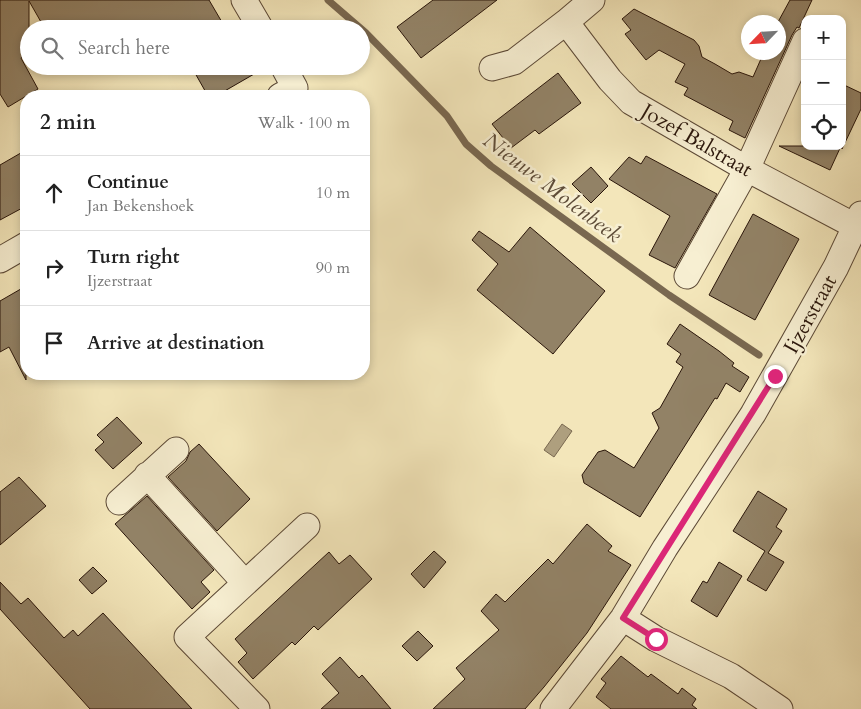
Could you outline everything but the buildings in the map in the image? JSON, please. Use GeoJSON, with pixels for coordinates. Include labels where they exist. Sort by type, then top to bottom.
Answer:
{"type":"FeatureCollection","features":[{"type":"Feature","properties":{"kind":"street"},"geometry":{"type":"LineString","coordinates":[[244,0],[256,20]]}},
{"type":"Feature","properties":{"kind":"street"},"geometry":{"type":"LineString","coordinates":[[492,68],[514,62],[592,0]]}},
{"type":"Feature","properties":{"kind":"street","name":"Jozef Balstraat"},"geometry":{"type":"LineString","coordinates":[[566,22],[610,80],[631,102],[747,169],[858,220]]}},
{"type":"Feature","properties":{"kind":"street"},"geometry":{"type":"LineString","coordinates":[[687,276],[747,169],[801,50]]}},
{"type":"Feature","properties":{"kind":"street"},"geometry":{"type":"LineString","coordinates":[[287,75],[295,88],[291,90]]}},
{"type":"Feature","properties":{"kind":"street","name":"Ijzerstraat"},"geometry":{"type":"LineString","coordinates":[[553,709],[623,618],[665,548],[753,414],[836,267],[858,220]]}},
{"type":"Feature","properties":{"kind":"street"},"geometry":{"type":"LineString","coordinates":[[0,260],[20,248]]}},
{"type":"Feature","properties":{"kind":"street"},"geometry":{"type":"LineString","coordinates":[[119,502],[176,450]]}},
{"type":"Feature","properties":{"kind":"street"},"geometry":{"type":"LineString","coordinates":[[147,475],[245,583]]}},
{"type":"Feature","properties":{"kind":"street"},"geometry":{"type":"LineString","coordinates":[[257,709],[187,637],[308,526]]}},
{"type":"Feature","properties":{"kind":"street"},"geometry":{"type":"LineString","coordinates":[[623,618],[656,639],[731,676],[780,709]]}},
{"type":"Feature","properties":{"kind":"shaded area"},"geometry":{"type":"Polygon","coordinates":[[[562,424],[572,431],[554,457],[544,450],[562,424]]]}},
{"type":"Feature","properties":{"kind":"waterway","name":"Nieuwe Molenbeek"},"geometry":{"type":"LineString","coordinates":[[328,0],[351,20]]}},
{"type":"Feature","properties":{"kind":"waterway","name":"Nieuwe Molenbeek"},"geometry":{"type":"LineString","coordinates":[[370,37],[447,116],[466,144],[491,166],[669,295],[759,355]]}},
{"type":"Feature","properties":{"kind":"route"},"geometry":{"type":"LineString","coordinates":[[656,639],[623,618],[665,548],[753,414],[775,376]]}}]}
